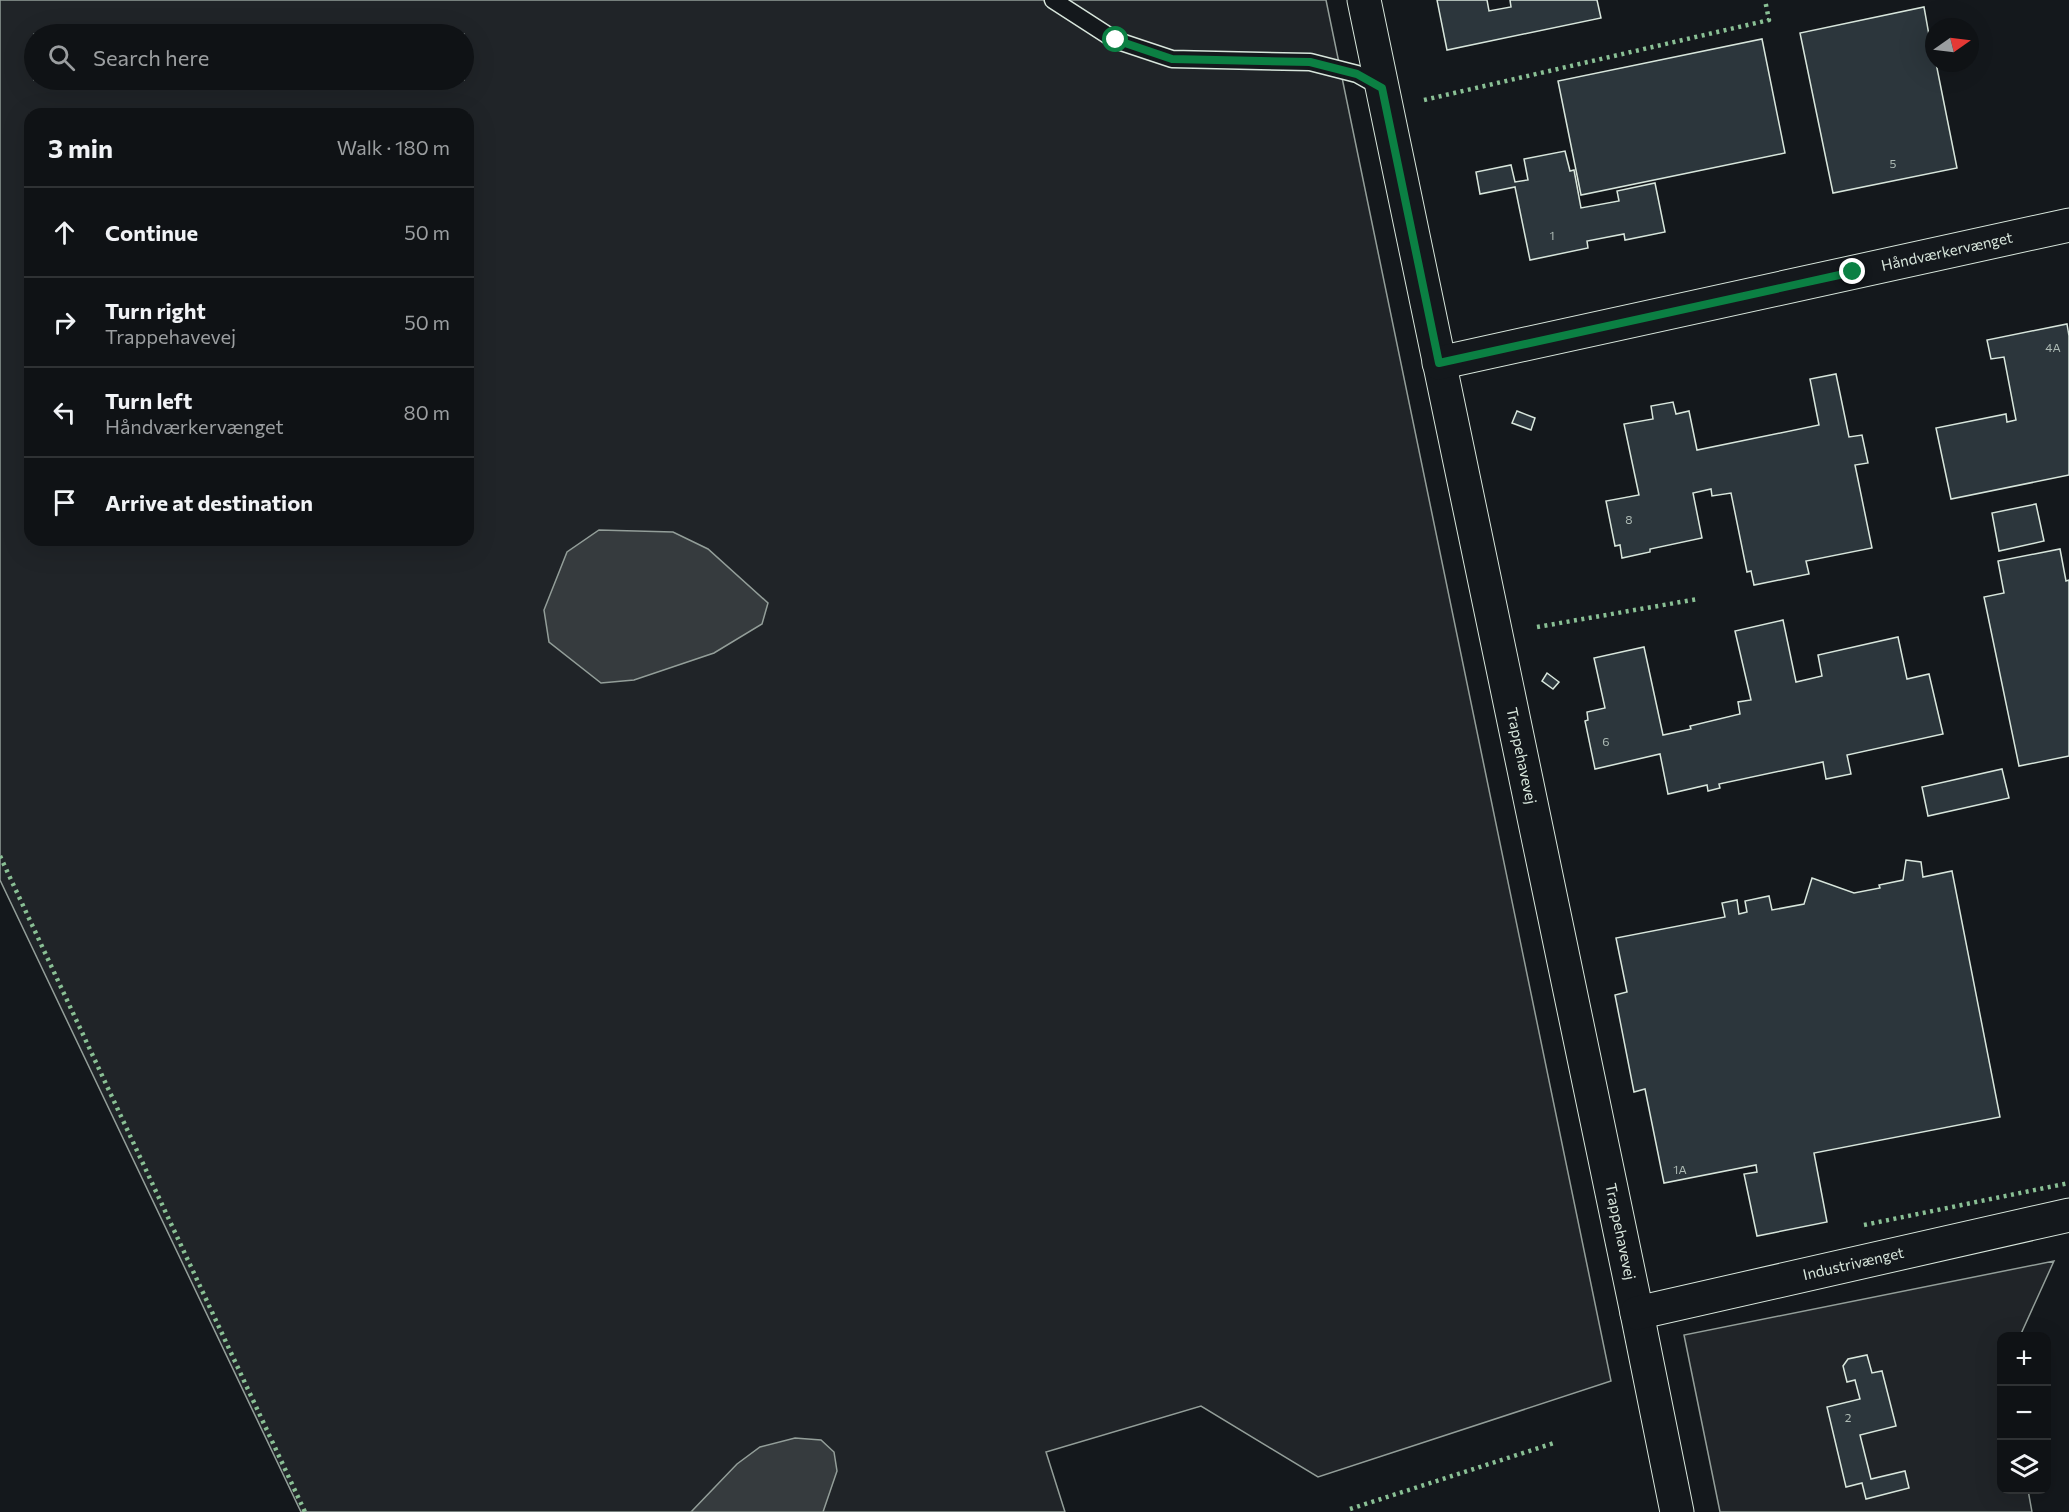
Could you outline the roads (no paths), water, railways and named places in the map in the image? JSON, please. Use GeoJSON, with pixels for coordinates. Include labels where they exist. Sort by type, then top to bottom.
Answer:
{"type":"FeatureCollection","features":[{"type":"Feature","properties":{"kind":"street","name":"Trappehavevej"},"geometry":{"type":"LineString","coordinates":[[1364,0],[1677,1512]]}},
{"type":"Feature","properties":{"kind":"street","name":"Håndværkervænget"},"geometry":{"type":"LineString","coordinates":[[1439,363],[2069,225]]}},
{"type":"Feature","properties":{"kind":"street","name":"Industrivænget"},"geometry":{"type":"LineString","coordinates":[[1637,1313],[2069,1215]]}},
{"type":"Feature","properties":{"kind":"lane"},"geometry":{"type":"LineString","coordinates":[[1053,0],[1116,40],[1172,59],[1310,62],[1357,74],[1382,88]]}}]}
